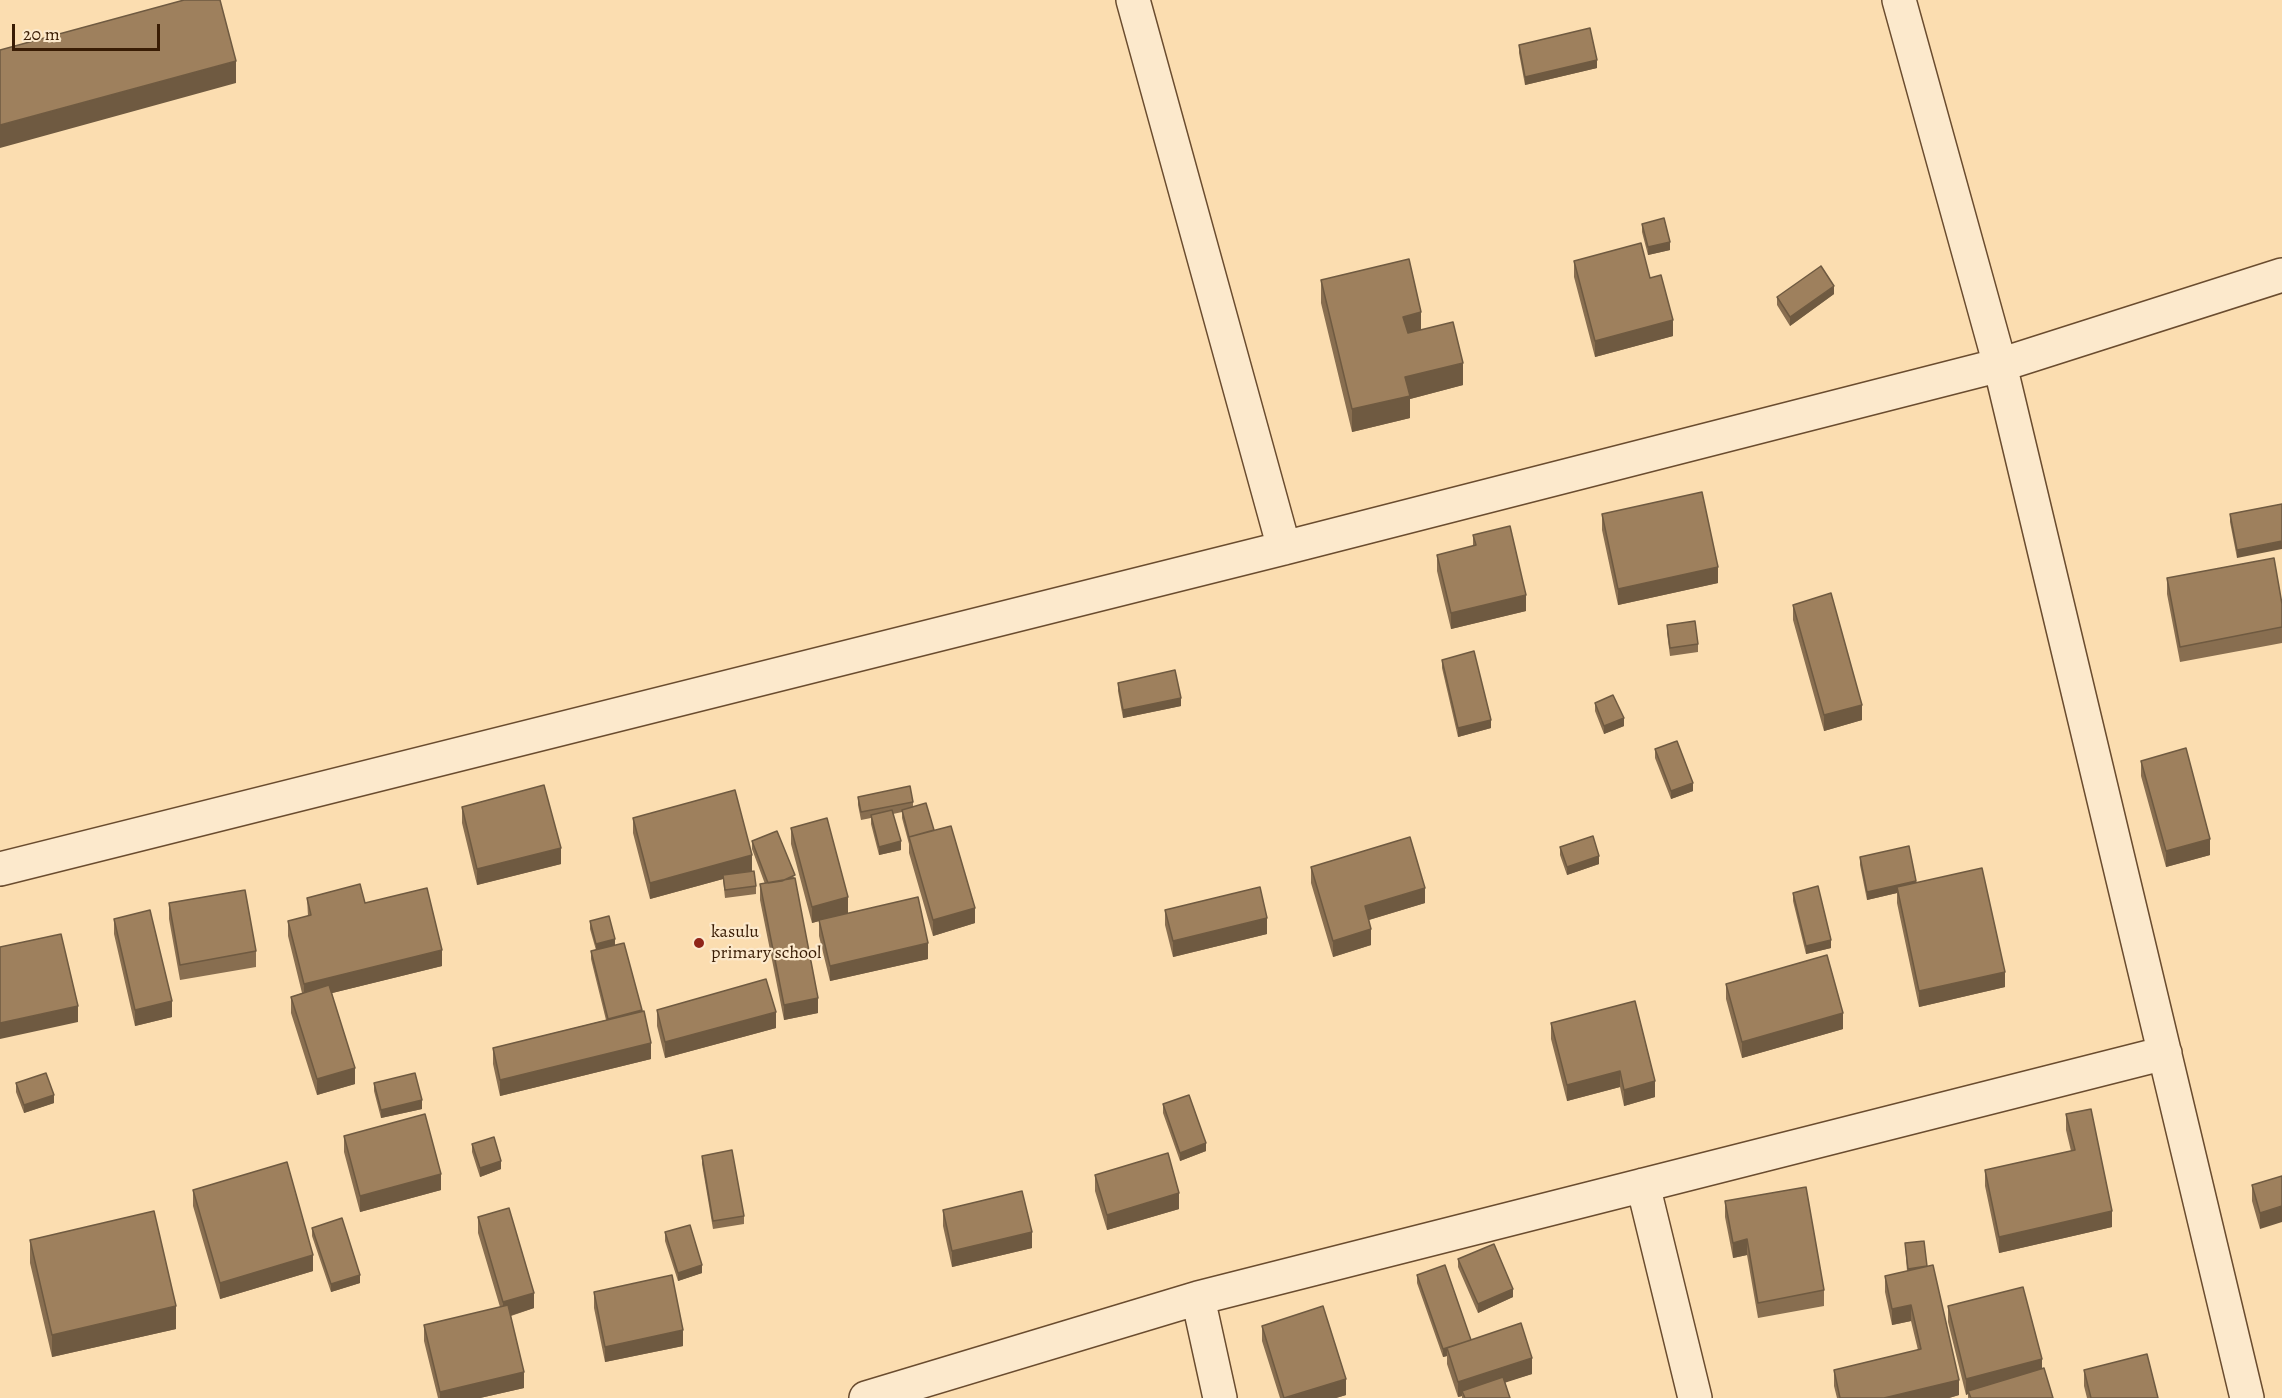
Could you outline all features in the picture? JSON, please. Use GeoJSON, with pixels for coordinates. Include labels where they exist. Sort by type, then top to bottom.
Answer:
{"type":"FeatureCollection","features":[{"type":"Feature","properties":{"kind":"street"},"geometry":{"type":"LineString","coordinates":[[1133,0],[1284,548]]}},
{"type":"Feature","properties":{"kind":"street"},"geometry":{"type":"LineString","coordinates":[[1899,0],[2000,365],[2247,1398]]}},
{"type":"Feature","properties":{"kind":"street"},"geometry":{"type":"LineString","coordinates":[[0,869],[1284,548],[2000,365],[2282,275]]}},
{"type":"Feature","properties":{"kind":"street"},"geometry":{"type":"LineString","coordinates":[[866,1398],[1198,1298],[2165,1053]]}},
{"type":"Feature","properties":{"kind":"street"},"geometry":{"type":"LineString","coordinates":[[1643,1185],[1695,1398]]}},
{"type":"Feature","properties":{"kind":"street"},"geometry":{"type":"LineString","coordinates":[[1198,1298],[1220,1398]]}},
{"type":"Feature","properties":{"kind":"building"},"geometry":{"type":"Polygon","coordinates":[[[184,0],[220,0],[236,61],[0,125],[0,50],[184,0]]]}},
{"type":"Feature","properties":{"kind":"building"},"geometry":{"type":"Polygon","coordinates":[[[1590,28],[1597,60],[1525,77],[1519,45],[1590,28]]]}},
{"type":"Feature","properties":{"kind":"building"},"geometry":{"type":"Polygon","coordinates":[[[1664,218],[1670,242],[1648,247],[1642,224],[1664,218]]]}},
{"type":"Feature","properties":{"kind":"building"},"geometry":{"type":"Polygon","coordinates":[[[1641,243],[1650,278],[1661,275],[1673,320],[1595,341],[1574,261],[1641,243]]]}},
{"type":"Feature","properties":{"kind":"building"},"geometry":{"type":"Polygon","coordinates":[[[1409,259],[1421,312],[1403,317],[1408,333],[1453,322],[1463,363],[1405,377],[1410,396],[1352,409],[1321,280],[1409,259]]]}},
{"type":"Feature","properties":{"kind":"building"},"geometry":{"type":"Polygon","coordinates":[[[1821,266],[1834,286],[1790,317],[1777,297],[1821,266]]]}},
{"type":"Feature","properties":{"kind":"building"},"geometry":{"type":"Polygon","coordinates":[[[1702,492],[1718,567],[1618,589],[1602,514],[1702,492]]]}},
{"type":"Feature","properties":{"kind":"building"},"geometry":{"type":"Polygon","coordinates":[[[2282,504],[2282,541],[2237,550],[2230,514],[2282,504]]]}},
{"type":"Feature","properties":{"kind":"building"},"geometry":{"type":"Polygon","coordinates":[[[1510,526],[1526,595],[1451,613],[1437,555],[1476,545],[1473,535],[1510,526]]]}},
{"type":"Feature","properties":{"kind":"building"},"geometry":{"type":"Polygon","coordinates":[[[2274,558],[2282,604],[2282,627],[2180,647],[2167,578],[2274,558]]]}},
{"type":"Feature","properties":{"kind":"building"},"geometry":{"type":"Polygon","coordinates":[[[1831,593],[1862,705],[1824,715],[1793,605],[1831,593]]]}},
{"type":"Feature","properties":{"kind":"building"},"geometry":{"type":"Polygon","coordinates":[[[1695,621],[1698,644],[1670,648],[1667,625],[1695,621]]]}},
{"type":"Feature","properties":{"kind":"building"},"geometry":{"type":"Polygon","coordinates":[[[1474,651],[1491,720],[1458,728],[1442,660],[1474,651]]]}},
{"type":"Feature","properties":{"kind":"building"},"geometry":{"type":"Polygon","coordinates":[[[1175,670],[1181,698],[1123,710],[1118,683],[1175,670]]]}},
{"type":"Feature","properties":{"kind":"building"},"geometry":{"type":"Polygon","coordinates":[[[1613,695],[1624,718],[1604,726],[1595,703],[1613,695]]]}},
{"type":"Feature","properties":{"kind":"building"},"geometry":{"type":"Polygon","coordinates":[[[1677,741],[1693,783],[1671,791],[1655,749],[1677,741]]]}},
{"type":"Feature","properties":{"kind":"building"},"geometry":{"type":"Polygon","coordinates":[[[2186,748],[2210,839],[2166,851],[2141,761],[2186,748]]]}},
{"type":"Feature","properties":{"kind":"building"},"geometry":{"type":"Polygon","coordinates":[[[544,785],[561,848],[477,869],[462,807],[544,785]]]}},
{"type":"Feature","properties":{"kind":"building"},"geometry":{"type":"Polygon","coordinates":[[[910,786],[913,802],[861,812],[858,797],[910,786]]]}},
{"type":"Feature","properties":{"kind":"building"},"geometry":{"type":"Polygon","coordinates":[[[735,790],[752,855],[650,883],[633,818],[735,790]]]}},
{"type":"Feature","properties":{"kind":"building"},"geometry":{"type":"Polygon","coordinates":[[[926,803],[934,830],[909,837],[902,810],[926,803]]]}},
{"type":"Feature","properties":{"kind":"building"},"geometry":{"type":"Polygon","coordinates":[[[892,810],[901,841],[879,847],[871,815],[892,810]]]}},
{"type":"Feature","properties":{"kind":"building"},"geometry":{"type":"Polygon","coordinates":[[[827,818],[848,897],[812,907],[791,828],[827,818]]]}},
{"type":"Feature","properties":{"kind":"building"},"geometry":{"type":"Polygon","coordinates":[[[951,826],[975,908],[933,920],[909,837],[951,826]]]}},
{"type":"Feature","properties":{"kind":"building"},"geometry":{"type":"Polygon","coordinates":[[[777,831],[795,875],[782,881],[768,883],[752,841],[777,831]]]}},
{"type":"Feature","properties":{"kind":"building"},"geometry":{"type":"Polygon","coordinates":[[[1593,836],[1599,856],[1567,867],[1560,847],[1593,836]]]}},
{"type":"Feature","properties":{"kind":"building"},"geometry":{"type":"Polygon","coordinates":[[[1410,837],[1425,888],[1365,906],[1371,929],[1333,941],[1311,867],[1410,837]]]}},
{"type":"Feature","properties":{"kind":"building"},"geometry":{"type":"Polygon","coordinates":[[[1909,846],[1916,881],[1867,892],[1860,857],[1909,846]]]}},
{"type":"Feature","properties":{"kind":"building"},"geometry":{"type":"Polygon","coordinates":[[[1982,868],[2005,972],[1919,991],[1897,887],[1982,868]]]}},
{"type":"Feature","properties":{"kind":"building"},"geometry":{"type":"Polygon","coordinates":[[[754,871],[756,886],[725,890],[723,875],[754,871]]]}},
{"type":"Feature","properties":{"kind":"building"},"geometry":{"type":"Polygon","coordinates":[[[795,878],[818,998],[784,1005],[760,884],[795,878]]]}},
{"type":"Feature","properties":{"kind":"building"},"geometry":{"type":"Polygon","coordinates":[[[360,884],[365,903],[427,888],[442,950],[304,984],[288,921],[311,915],[307,898],[360,884]]]}},
{"type":"Feature","properties":{"kind":"building"},"geometry":{"type":"Polygon","coordinates":[[[1818,886],[1831,940],[1806,946],[1793,893],[1818,886]]]}},
{"type":"Feature","properties":{"kind":"building"},"geometry":{"type":"Polygon","coordinates":[[[1260,887],[1267,918],[1173,941],[1165,910],[1260,887]]]}},
{"type":"Feature","properties":{"kind":"building"},"geometry":{"type":"Polygon","coordinates":[[[245,890],[256,951],[180,965],[169,903],[245,890]]]}},
{"type":"Feature","properties":{"kind":"building"},"geometry":{"type":"Polygon","coordinates":[[[918,897],[928,943],[830,966],[819,920],[918,897]]]}},
{"type":"Feature","properties":{"kind":"building"},"geometry":{"type":"Polygon","coordinates":[[[150,910],[172,1001],[135,1010],[114,919],[150,910]]]}},
{"type":"Feature","properties":{"kind":"building"},"geometry":{"type":"Polygon","coordinates":[[[609,916],[615,939],[596,944],[590,921],[609,916]]]}},
{"type":"Feature","properties":{"kind":"building"},"geometry":{"type":"Polygon","coordinates":[[[61,934],[78,1006],[0,1023],[0,947],[61,934]]]}},
{"type":"Feature","properties":{"kind":"building"},"geometry":{"type":"Polygon","coordinates":[[[624,943],[642,1010],[608,1019],[591,951],[624,943]]]}},
{"type":"Feature","properties":{"kind":"building"},"geometry":{"type":"Polygon","coordinates":[[[1827,955],[1843,1013],[1742,1042],[1726,984],[1827,955]]]}},
{"type":"Feature","properties":{"kind":"building"},"geometry":{"type":"Polygon","coordinates":[[[766,979],[776,1012],[665,1042],[657,1010],[766,979]]]}},
{"type":"Feature","properties":{"kind":"building"},"geometry":{"type":"Polygon","coordinates":[[[329,985],[355,1068],[317,1079],[291,997],[329,985]]]}},
{"type":"Feature","properties":{"kind":"building"},"geometry":{"type":"Polygon","coordinates":[[[1635,1001],[1655,1081],[1624,1090],[1620,1071],[1567,1085],[1551,1023],[1635,1001]]]}},
{"type":"Feature","properties":{"kind":"building"},"geometry":{"type":"Polygon","coordinates":[[[644,1011],[651,1043],[500,1080],[493,1048],[644,1011]]]}},
{"type":"Feature","properties":{"kind":"building"},"geometry":{"type":"Polygon","coordinates":[[[46,1073],[54,1095],[24,1105],[16,1083],[46,1073]]]}},
{"type":"Feature","properties":{"kind":"building"},"geometry":{"type":"Polygon","coordinates":[[[415,1073],[422,1100],[381,1110],[374,1083],[415,1073]]]}},
{"type":"Feature","properties":{"kind":"building"},"geometry":{"type":"Polygon","coordinates":[[[1189,1095],[1206,1143],[1180,1153],[1163,1104],[1189,1095]]]}},
{"type":"Feature","properties":{"kind":"building"},"geometry":{"type":"Polygon","coordinates":[[[2091,1109],[2112,1211],[1999,1237],[1985,1170],[2075,1150],[2066,1114],[2091,1109]]]}},
{"type":"Feature","properties":{"kind":"building"},"geometry":{"type":"Polygon","coordinates":[[[425,1114],[441,1174],[360,1196],[344,1136],[425,1114]]]}},
{"type":"Feature","properties":{"kind":"building"},"geometry":{"type":"Polygon","coordinates":[[[494,1137],[501,1161],[480,1168],[472,1144],[494,1137]]]}},
{"type":"Feature","properties":{"kind":"building"},"geometry":{"type":"Polygon","coordinates":[[[732,1150],[744,1216],[713,1221],[702,1156],[732,1150]]]}},
{"type":"Feature","properties":{"kind":"building"},"geometry":{"type":"Polygon","coordinates":[[[1168,1153],[1179,1193],[1107,1215],[1095,1175],[1168,1153]]]}},
{"type":"Feature","properties":{"kind":"building"},"geometry":{"type":"Polygon","coordinates":[[[287,1162],[313,1255],[220,1283],[193,1190],[287,1162]]]}},
{"type":"Feature","properties":{"kind":"building"},"geometry":{"type":"Polygon","coordinates":[[[2282,1176],[2282,1206],[2260,1213],[2252,1185],[2282,1176]]]}},
{"type":"Feature","properties":{"kind":"building"},"geometry":{"type":"Polygon","coordinates":[[[1806,1187],[1824,1290],[1758,1303],[1747,1239],[1733,1243],[1725,1201],[1806,1187]]]}},
{"type":"Feature","properties":{"kind":"building"},"geometry":{"type":"Polygon","coordinates":[[[1022,1191],[1032,1232],[952,1251],[943,1210],[1022,1191]]]}},
{"type":"Feature","properties":{"kind":"building"},"geometry":{"type":"Polygon","coordinates":[[[509,1208],[534,1293],[503,1302],[478,1217],[509,1208]]]}},
{"type":"Feature","properties":{"kind":"building"},"geometry":{"type":"Polygon","coordinates":[[[154,1211],[176,1306],[52,1335],[30,1240],[154,1211]]]}},
{"type":"Feature","properties":{"kind":"building"},"geometry":{"type":"Polygon","coordinates":[[[342,1218],[360,1275],[331,1284],[312,1228],[342,1218]]]}},
{"type":"Feature","properties":{"kind":"building"},"geometry":{"type":"Polygon","coordinates":[[[690,1225],[702,1265],[678,1273],[665,1232],[690,1225]]]}},
{"type":"Feature","properties":{"kind":"building"},"geometry":{"type":"Polygon","coordinates":[[[1924,1241],[1927,1266],[1908,1269],[1905,1243],[1924,1241]]]}},
{"type":"Feature","properties":{"kind":"building"},"geometry":{"type":"Polygon","coordinates":[[[1494,1244],[1513,1289],[1478,1304],[1458,1259],[1494,1244]]]}},
{"type":"Feature","properties":{"kind":"building"},"geometry":{"type":"Polygon","coordinates":[[[1445,1265],[1471,1340],[1443,1349],[1417,1275],[1445,1265]]]}},
{"type":"Feature","properties":{"kind":"building"},"geometry":{"type":"Polygon","coordinates":[[[1933,1265],[1959,1380],[1884,1398],[1840,1398],[1834,1370],[1921,1349],[1911,1305],[1892,1309],[1885,1276],[1933,1265]]]}},
{"type":"Feature","properties":{"kind":"building"},"geometry":{"type":"Polygon","coordinates":[[[672,1275],[683,1330],[605,1347],[594,1292],[672,1275]]]}},
{"type":"Feature","properties":{"kind":"building"},"geometry":{"type":"Polygon","coordinates":[[[2023,1287],[2042,1359],[1966,1379],[1948,1306],[2023,1287]]]}},
{"type":"Feature","properties":{"kind":"building"},"geometry":{"type":"Polygon","coordinates":[[[508,1305],[524,1372],[440,1392],[424,1325],[508,1305]]]}},
{"type":"Feature","properties":{"kind":"building"},"geometry":{"type":"Polygon","coordinates":[[[1323,1306],[1346,1379],[1284,1398],[1262,1326],[1323,1306]]]}},
{"type":"Feature","properties":{"kind":"building"},"geometry":{"type":"Polygon","coordinates":[[[1521,1323],[1532,1358],[1458,1382],[1447,1348],[1521,1323]]]}},
{"type":"Feature","properties":{"kind":"building"},"geometry":{"type":"Polygon","coordinates":[[[2147,1354],[2158,1398],[2091,1398],[2084,1370],[2147,1354]]]}},
{"type":"Feature","properties":{"kind":"building"},"geometry":{"type":"Polygon","coordinates":[[[2044,1368],[2053,1398],[1971,1398],[1968,1391],[2044,1368]]]}},
{"type":"Feature","properties":{"kind":"building"},"geometry":{"type":"Polygon","coordinates":[[[1503,1377],[1510,1398],[1465,1398],[1462,1391],[1503,1377]]]}},
{"type":"Feature","properties":{"kind":"place","name":"kasulu primary school"},"geometry":{"type":"Point","coordinates":[699,943]}}]}
